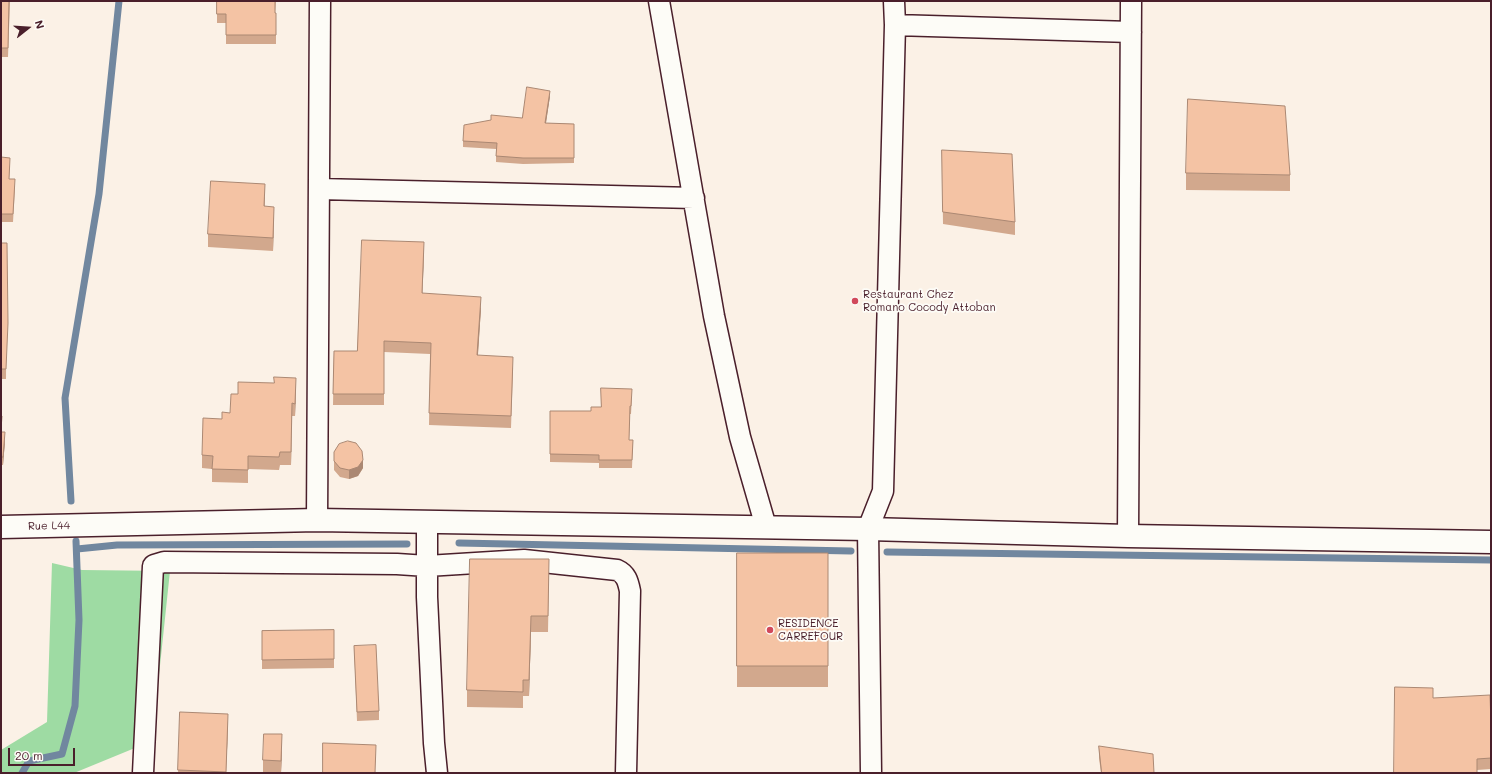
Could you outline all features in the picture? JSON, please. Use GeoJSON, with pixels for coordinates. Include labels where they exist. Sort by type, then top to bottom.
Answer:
{"type":"FeatureCollection","features":[{"type":"Feature","properties":{"kind":"street"},"geometry":{"type":"LineString","coordinates":[[317,520],[320,1]]}},
{"type":"Feature","properties":{"kind":"street"},"geometry":{"type":"LineString","coordinates":[[659,1],[714,316],[740,438],[766,527]]}},
{"type":"Feature","properties":{"kind":"street"},"geometry":{"type":"LineString","coordinates":[[871,773],[868,528],[883,491],[894,1]]}},
{"type":"Feature","properties":{"kind":"street"},"geometry":{"type":"LineString","coordinates":[[1128,536],[1131,1]]}},
{"type":"Feature","properties":{"kind":"street"},"geometry":{"type":"LineString","coordinates":[[894,25],[1131,32]]}},
{"type":"Feature","properties":{"kind":"street"},"geometry":{"type":"LineString","coordinates":[[319,189],[694,198]]}},
{"type":"Feature","properties":{"kind":"street","name":"Rue L44"},"geometry":{"type":"LineString","coordinates":[[1,527],[317,520],[868,528],[1128,536],[1491,542]]}},
{"type":"Feature","properties":{"kind":"street"},"geometry":{"type":"LineString","coordinates":[[426,522],[427,605],[436,773]]}},
{"type":"Feature","properties":{"kind":"street"},"geometry":{"type":"LineString","coordinates":[[143,773],[154,565],[164,562],[396,564],[427,566],[524,560],[616,570],[623,573],[626,577],[630,591],[626,773]]}},
{"type":"Feature","properties":{"kind":"green space"},"geometry":{"type":"Polygon","coordinates":[[[52,563],[82,570],[170,571],[152,741],[74,773],[1,773],[1,750],[47,722],[52,563]]]}},
{"type":"Feature","properties":{"kind":"building"},"geometry":{"type":"Polygon","coordinates":[[[1,1],[9,1],[8,48],[1,48],[1,1]]]}},
{"type":"Feature","properties":{"kind":"building"},"geometry":{"type":"Polygon","coordinates":[[[217,1],[275,1],[276,35],[226,35],[226,14],[217,14],[217,1]]]}},
{"type":"Feature","properties":{"kind":"building"},"geometry":{"type":"Polygon","coordinates":[[[527,87],[550,91],[545,123],[574,124],[574,158],[523,158],[496,156],[497,143],[463,141],[464,125],[491,120],[491,115],[522,118],[527,87]]]}},
{"type":"Feature","properties":{"kind":"building"},"geometry":{"type":"Polygon","coordinates":[[[1188,99],[1285,106],[1290,175],[1186,173],[1188,99]]]}},
{"type":"Feature","properties":{"kind":"building"},"geometry":{"type":"Polygon","coordinates":[[[942,150],[1012,154],[1015,222],[943,212],[942,150]]]}},
{"type":"Feature","properties":{"kind":"building"},"geometry":{"type":"Polygon","coordinates":[[[1,157],[10,158],[9,179],[15,179],[13,214],[1,214],[1,157]]]}},
{"type":"Feature","properties":{"kind":"building"},"geometry":{"type":"Polygon","coordinates":[[[211,181],[265,184],[264,206],[274,207],[273,238],[208,234],[211,181]]]}},
{"type":"Feature","properties":{"kind":"building"},"geometry":{"type":"Polygon","coordinates":[[[362,240],[424,242],[422,293],[481,297],[477,355],[513,357],[511,416],[429,413],[431,343],[384,341],[384,394],[333,394],[334,351],[357,351],[362,240]]]}},
{"type":"Feature","properties":{"kind":"building"},"geometry":{"type":"Polygon","coordinates":[[[1,243],[7,243],[8,323],[6,369],[1,369],[1,243]]]}},
{"type":"Feature","properties":{"kind":"building"},"geometry":{"type":"Polygon","coordinates":[[[274,377],[296,378],[295,404],[292,403],[291,452],[280,452],[279,457],[248,456],[248,470],[212,469],[213,456],[202,455],[203,418],[222,419],[222,412],[230,413],[231,394],[238,394],[238,382],[274,383],[274,377]]]}},
{"type":"Feature","properties":{"kind":"building"},"geometry":{"type":"Polygon","coordinates":[[[601,388],[632,389],[629,440],[633,440],[632,460],[599,460],[599,455],[550,454],[550,411],[591,411],[591,407],[601,407],[601,388]]]}},
{"type":"Feature","properties":{"kind":"building"},"geometry":{"type":"Polygon","coordinates":[[[1,432],[5,432],[3,457],[1,457],[1,432]]]}},
{"type":"Feature","properties":{"kind":"building"},"geometry":{"type":"Polygon","coordinates":[[[348,441],[356,443],[362,451],[363,460],[358,467],[349,470],[340,468],[334,461],[334,452],[339,444],[348,441]]]}},
{"type":"Feature","properties":{"kind":"building","name":"RESIDENCE CARREFOUR"},"geometry":{"type":"Polygon","coordinates":[[[737,553],[828,553],[828,666],[737,666],[737,553]]]}},
{"type":"Feature","properties":{"kind":"building"},"geometry":{"type":"Polygon","coordinates":[[[470,559],[549,559],[548,616],[531,616],[529,680],[523,680],[523,692],[467,690],[470,559]]]}},
{"type":"Feature","properties":{"kind":"building"},"geometry":{"type":"Polygon","coordinates":[[[334,630],[334,659],[262,660],[262,631],[334,630]]]}},
{"type":"Feature","properties":{"kind":"building"},"geometry":{"type":"Polygon","coordinates":[[[376,645],[379,711],[357,712],[354,646],[376,645]]]}},
{"type":"Feature","properties":{"kind":"building"},"geometry":{"type":"Polygon","coordinates":[[[1395,687],[1433,688],[1433,698],[1490,695],[1491,758],[1477,759],[1477,773],[1394,773],[1395,687]]]}},
{"type":"Feature","properties":{"kind":"building"},"geometry":{"type":"Polygon","coordinates":[[[180,712],[228,714],[226,772],[178,770],[180,712]]]}},
{"type":"Feature","properties":{"kind":"building"},"geometry":{"type":"Polygon","coordinates":[[[264,734],[282,734],[281,761],[263,760],[264,734]]]}},
{"type":"Feature","properties":{"kind":"building"},"geometry":{"type":"Polygon","coordinates":[[[323,743],[376,745],[375,773],[323,773],[323,743]]]}},
{"type":"Feature","properties":{"kind":"building"},"geometry":{"type":"Polygon","coordinates":[[[1099,746],[1153,754],[1154,773],[1102,773],[1099,746]]]}},
{"type":"Feature","properties":{"kind":"waterway"},"geometry":{"type":"LineString","coordinates":[[71,501],[65,398],[99,194],[119,1]]}},
{"type":"Feature","properties":{"kind":"waterway"},"geometry":{"type":"LineString","coordinates":[[22,773],[29,761],[62,754],[75,706],[79,620],[76,541]]}},
{"type":"Feature","properties":{"kind":"waterway"},"geometry":{"type":"LineString","coordinates":[[459,543],[851,551]]}},
{"type":"Feature","properties":{"kind":"waterway"},"geometry":{"type":"LineString","coordinates":[[77,549],[117,545],[407,544]]}},
{"type":"Feature","properties":{"kind":"waterway"},"geometry":{"type":"LineString","coordinates":[[887,552],[1491,560]]}},
{"type":"Feature","properties":{"kind":"place","name":"Restaurant Chez Romano Cocody Attoban"},"geometry":{"type":"Point","coordinates":[855,301]}},
{"type":"Feature","properties":{"kind":"place","name":"RESIDENCE CARREFOUR"},"geometry":{"type":"Point","coordinates":[770,630]}}]}
